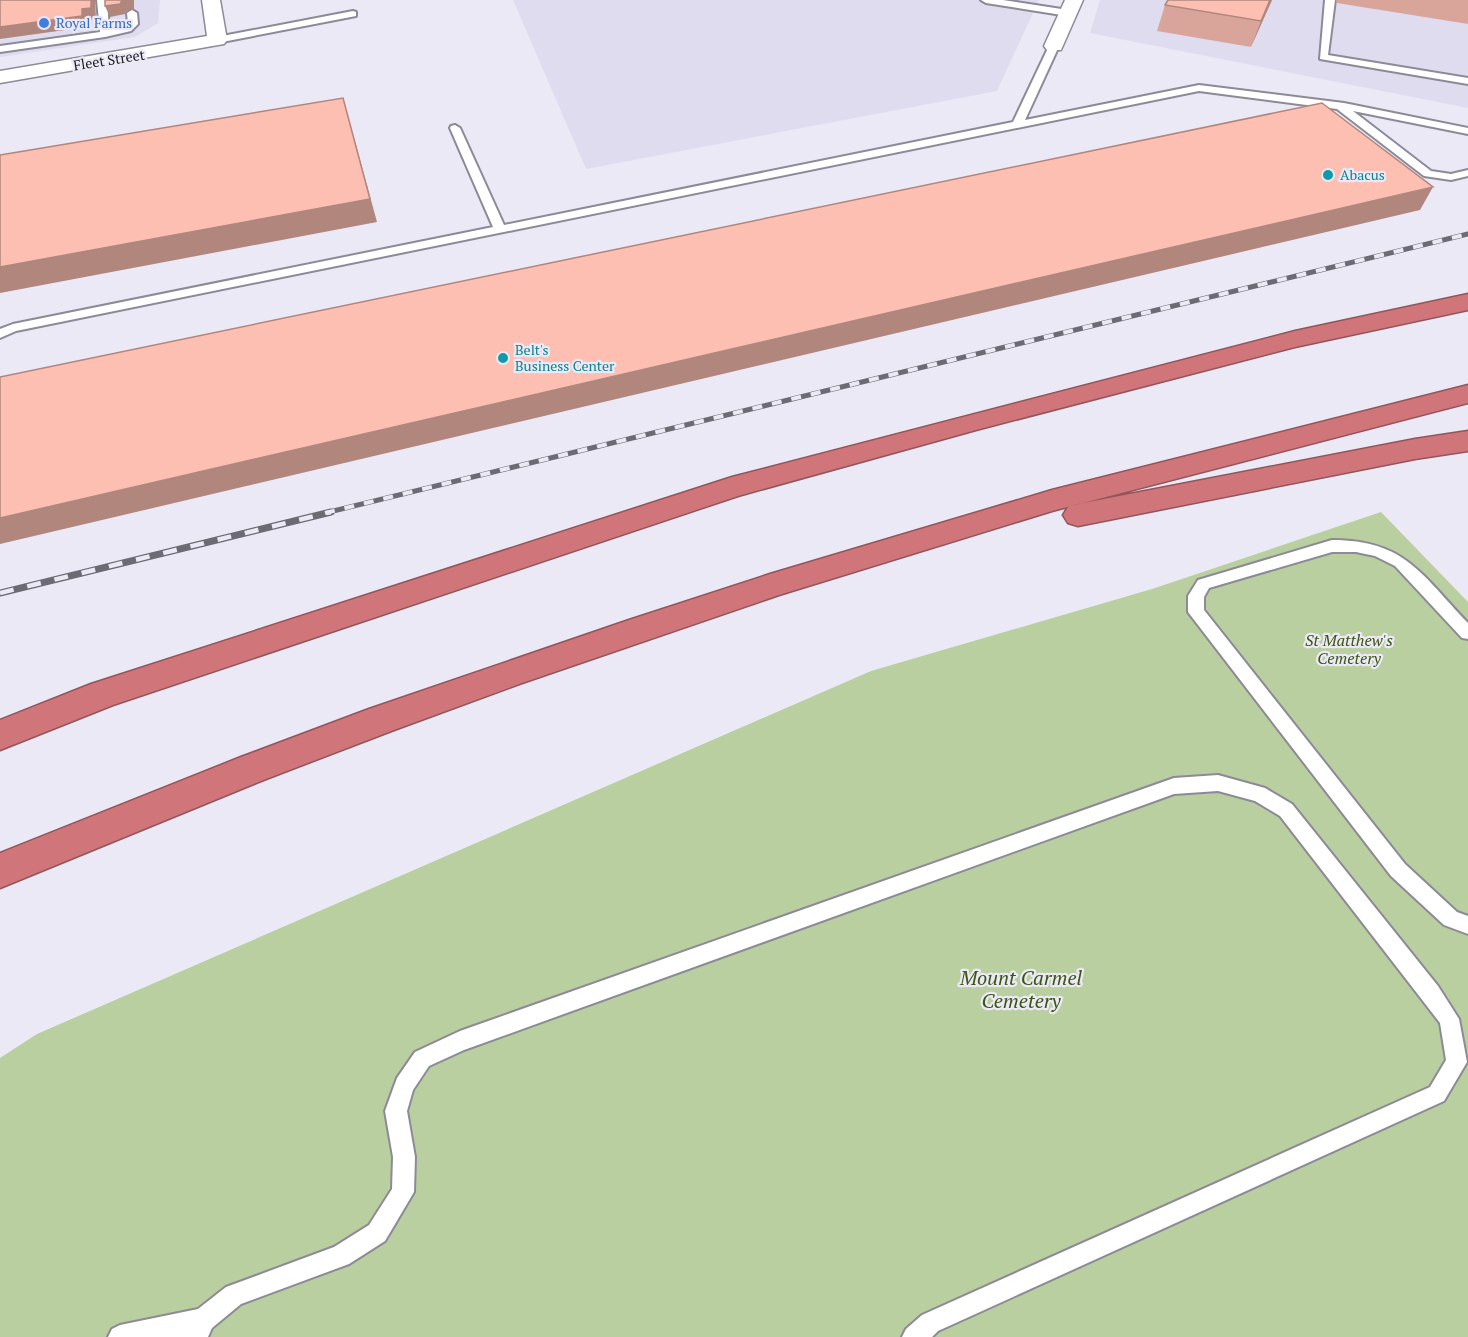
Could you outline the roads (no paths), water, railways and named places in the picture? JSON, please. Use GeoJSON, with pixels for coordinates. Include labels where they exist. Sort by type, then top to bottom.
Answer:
{"type":"FeatureCollection","features":[{"type":"Feature","properties":{"kind":"highway"},"geometry":{"type":"LineString","coordinates":[[0,735],[104,694],[732,487],[1283,342],[1468,302]]}},
{"type":"Feature","properties":{"kind":"highway"},"geometry":{"type":"LineString","coordinates":[[0,871],[93,831],[315,743],[546,661],[778,584],[1034,506],[1468,394]]}},
{"type":"Feature","properties":{"kind":"highway"},"geometry":{"type":"LineString","coordinates":[[778,584],[1046,521],[1468,441]]}},
{"type":"Feature","properties":{"kind":"street"},"geometry":{"type":"LineString","coordinates":[[212,0],[218,40]]}},
{"type":"Feature","properties":{"kind":"street"},"geometry":{"type":"LineString","coordinates":[[1054,46],[1071,7]]}},
{"type":"Feature","properties":{"kind":"street","name":"Fleet Street"},"geometry":{"type":"LineString","coordinates":[[0,78],[218,40]]}},
{"type":"Feature","properties":{"kind":"lane"},"geometry":{"type":"LineString","coordinates":[[102,0],[105,34]]}},
{"type":"Feature","properties":{"kind":"lane"},"geometry":{"type":"LineString","coordinates":[[986,0],[1071,7]]}},
{"type":"Feature","properties":{"kind":"lane"},"geometry":{"type":"LineString","coordinates":[[1330,0],[1323,57],[1468,81]]}},
{"type":"Feature","properties":{"kind":"lane"},"geometry":{"type":"LineString","coordinates":[[0,49],[128,29],[133,24],[132,14]]}},
{"type":"Feature","properties":{"kind":"lane"},"geometry":{"type":"LineString","coordinates":[[218,40],[353,14]]}},
{"type":"Feature","properties":{"kind":"lane"},"geometry":{"type":"LineString","coordinates":[[1018,123],[1054,46]]}},
{"type":"Feature","properties":{"kind":"lane"},"geometry":{"type":"LineString","coordinates":[[0,334],[13,328],[1199,88],[1340,106],[1468,131]]}},
{"type":"Feature","properties":{"kind":"lane"},"geometry":{"type":"LineString","coordinates":[[1340,106],[1428,174],[1451,177],[1468,173]]}},
{"type":"Feature","properties":{"kind":"lane"},"geometry":{"type":"LineString","coordinates":[[455,128],[500,229]]}},
{"type":"Feature","properties":{"kind":"lane"},"geometry":{"type":"LineString","coordinates":[[1468,633],[1400,562],[1379,551],[1356,546],[1332,546],[1204,584],[1196,596],[1196,612],[1398,870],[1451,919],[1468,925]]}},
{"type":"Feature","properties":{"kind":"lane"},"geometry":{"type":"LineString","coordinates":[[120,1337],[199,1329],[234,1295],[341,1256],[377,1233],[403,1192],[404,1157],[396,1112],[404,1085],[422,1059],[460,1041],[1174,786],[1218,783],[1258,794],[1286,810],[1449,1019],[1457,1062],[1437,1094],[930,1323],[914,1337]]}},
{"type":"Feature","properties":{"kind":"railway"},"geometry":{"type":"LineString","coordinates":[[325,513],[1468,234]]}},
{"type":"Feature","properties":{"kind":"railway"},"geometry":{"type":"LineString","coordinates":[[0,593],[331,512]]}},
{"type":"Feature","properties":{"kind":"place","name":"Royal Farms"},"geometry":{"type":"Point","coordinates":[44,23]}},
{"type":"Feature","properties":{"kind":"place","name":"Abacus"},"geometry":{"type":"Point","coordinates":[1328,175]}},
{"type":"Feature","properties":{"kind":"place","name":"Belt's Business Center"},"geometry":{"type":"Point","coordinates":[503,358]}},
{"type":"Feature","properties":{"kind":"park label","name":"St Matthew's Cemetery"},"geometry":{"type":"Point","coordinates":[1349,649]}},
{"type":"Feature","properties":{"kind":"park label","name":"Mount Carmel Cemetery"},"geometry":{"type":"Point","coordinates":[1021,990]}}]}
